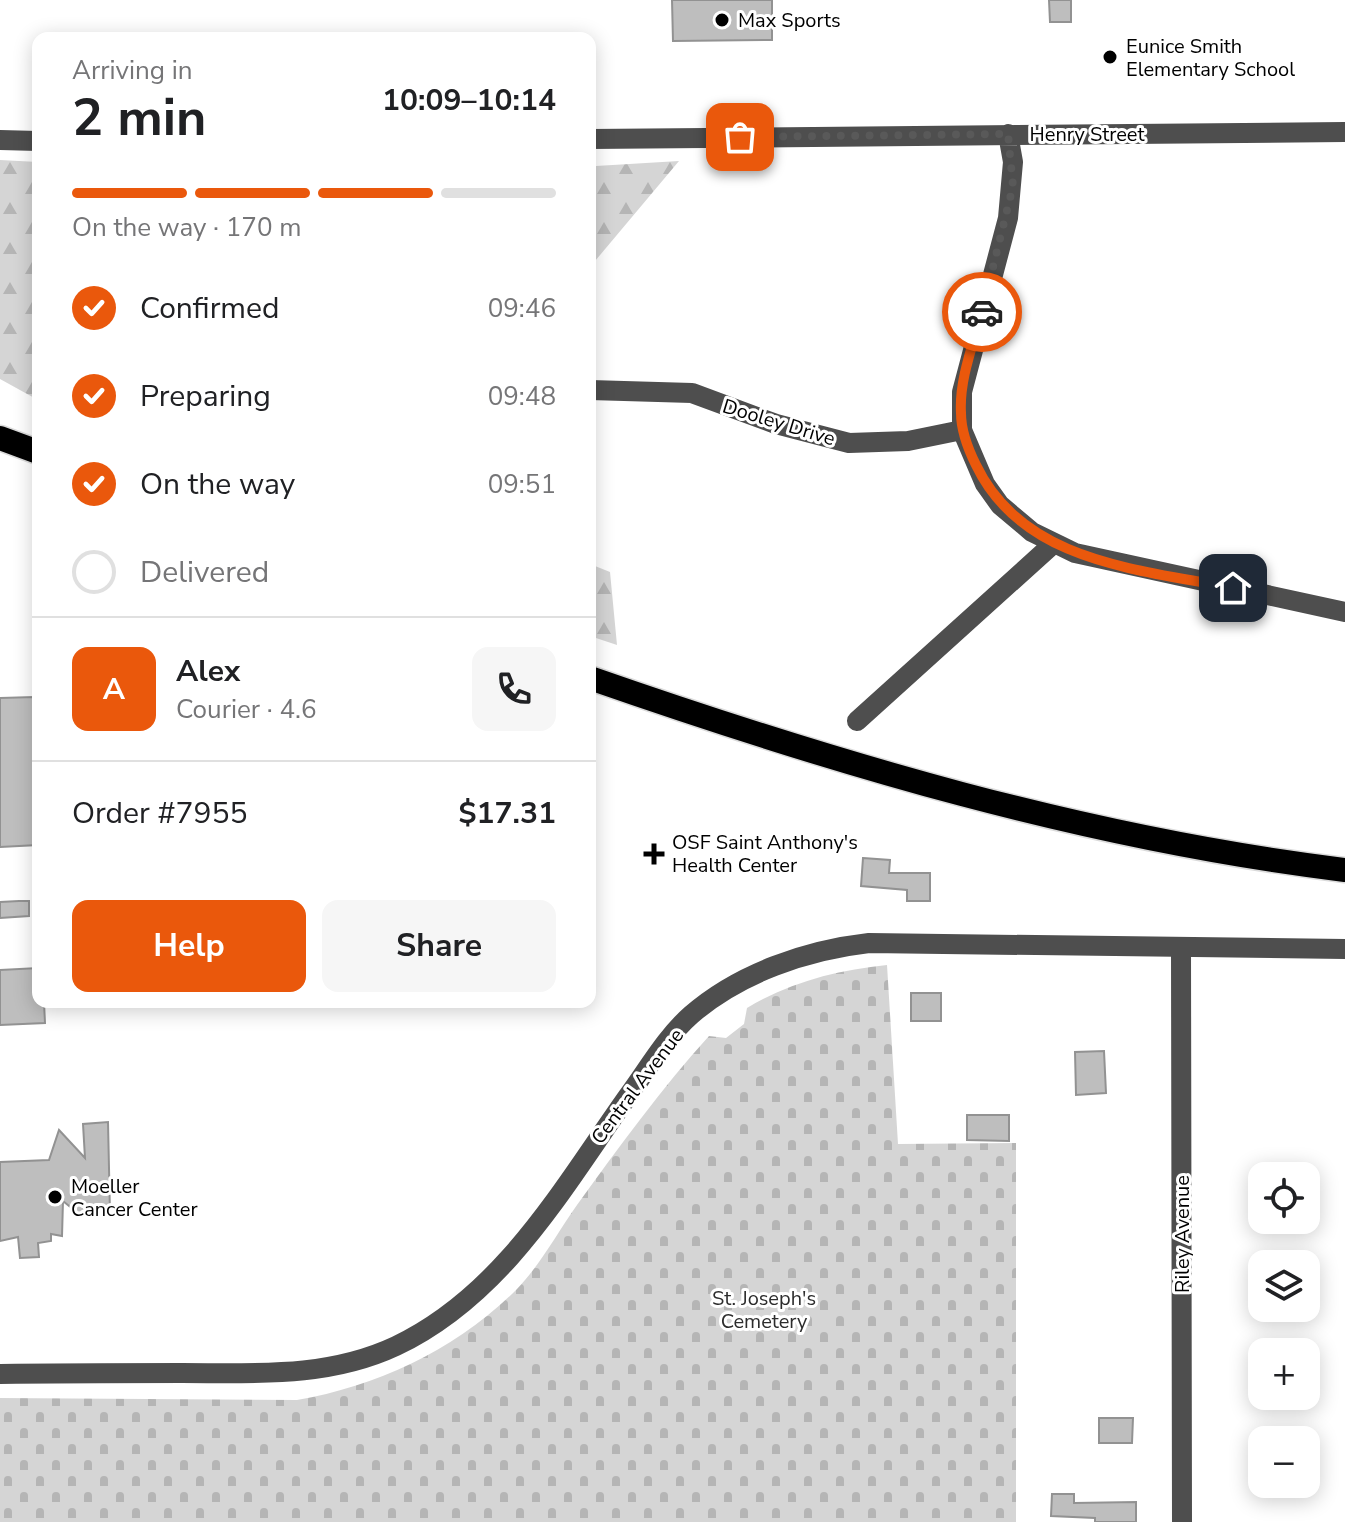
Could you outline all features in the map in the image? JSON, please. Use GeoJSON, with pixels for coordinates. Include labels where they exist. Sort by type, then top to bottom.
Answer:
{"type":"FeatureCollection","features":[{"type":"Feature","properties":{"kind":"highway"},"geometry":{"type":"LineString","coordinates":[[0,438],[32,450]]}},
{"type":"Feature","properties":{"kind":"highway"},"geometry":{"type":"LineString","coordinates":[[596,680],[763,737],[994,801],[1166,839],[1345,870]]}},
{"type":"Feature","properties":{"kind":"street","name":"Henry Street"},"geometry":{"type":"LineString","coordinates":[[596,139],[1345,132]]}},
{"type":"Feature","properties":{"kind":"street"},"geometry":{"type":"LineString","coordinates":[[1008,134],[1013,186],[962,392],[962,430],[985,484],[1000,505],[1032,532],[1053,544],[1118,564],[1345,612]]}},
{"type":"Feature","properties":{"kind":"street"},"geometry":{"type":"LineString","coordinates":[[0,140],[32,141]]}},
{"type":"Feature","properties":{"kind":"street","name":"Dooley Drive"},"geometry":{"type":"LineString","coordinates":[[596,390],[692,393],[776,424],[849,443],[908,441],[962,430]]}},
{"type":"Feature","properties":{"kind":"street"},"geometry":{"type":"LineString","coordinates":[[857,721],[1053,544]]}},
{"type":"Feature","properties":{"kind":"street","name":"Central Avenue"},"geometry":{"type":"LineString","coordinates":[[0,1374],[294,1373],[362,1359],[396,1345],[445,1317],[495,1275],[546,1211],[666,1043],[691,1015],[747,979],[800,957],[869,943],[1345,949]]}},
{"type":"Feature","properties":{"kind":"street","name":"Riley Avenue"},"geometry":{"type":"LineString","coordinates":[[1181,947],[1182,1522]]}},
{"type":"Feature","properties":{"kind":"green space"},"geometry":{"type":"Polygon","coordinates":[[[0,160],[32,162],[32,397],[0,379],[0,160]]]}},
{"type":"Feature","properties":{"kind":"green space"},"geometry":{"type":"Polygon","coordinates":[[[679,161],[596,260],[596,166],[679,161]]]}},
{"type":"Feature","properties":{"kind":"green space"},"geometry":{"type":"Polygon","coordinates":[[[596,566],[610,572],[617,645],[596,638],[596,566]]]}},
{"type":"Feature","properties":{"kind":"green space","name":"St. Joseph's Cemetery"},"geometry":{"type":"Polygon","coordinates":[[[887,965],[898,1144],[1016,1143],[1016,1522],[0,1522],[0,1398],[297,1400],[358,1385],[415,1362],[469,1330],[517,1289],[641,1119],[709,1036],[726,1038],[744,1024],[747,1008],[797,984],[850,970],[887,965]]]}},
{"type":"Feature","properties":{"kind":"building","name":"Max Sports"},"geometry":{"type":"Polygon","coordinates":[[[672,0],[772,0],[772,40],[673,41],[672,0]]]}},
{"type":"Feature","properties":{"kind":"building"},"geometry":{"type":"Polygon","coordinates":[[[1049,0],[1071,0],[1071,22],[1050,22],[1049,0]]]}},
{"type":"Feature","properties":{"kind":"building"},"geometry":{"type":"Polygon","coordinates":[[[32,697],[32,845],[0,847],[0,698],[32,697]]]}},
{"type":"Feature","properties":{"kind":"building"},"geometry":{"type":"Polygon","coordinates":[[[863,858],[890,860],[889,873],[930,873],[930,901],[907,901],[907,890],[861,886],[863,858]]]}},
{"type":"Feature","properties":{"kind":"building"},"geometry":{"type":"Polygon","coordinates":[[[29,901],[29,916],[0,918],[0,902],[29,901]]]}},
{"type":"Feature","properties":{"kind":"building"},"geometry":{"type":"Polygon","coordinates":[[[32,968],[32,1008],[44,1008],[45,1023],[0,1025],[0,970],[32,968]]]}},
{"type":"Feature","properties":{"kind":"building"},"geometry":{"type":"Polygon","coordinates":[[[911,993],[941,993],[941,1021],[911,1021],[911,993]]]}},
{"type":"Feature","properties":{"kind":"building"},"geometry":{"type":"Polygon","coordinates":[[[1104,1051],[1106,1093],[1076,1095],[1075,1052],[1104,1051]]]}},
{"type":"Feature","properties":{"kind":"building"},"geometry":{"type":"Polygon","coordinates":[[[967,1115],[1009,1115],[1009,1141],[967,1140],[967,1115]]]}},
{"type":"Feature","properties":{"kind":"building","name":"Moeller Cancer Center"},"geometry":{"type":"Polygon","coordinates":[[[108,1122],[110,1214],[80,1215],[63,1201],[62,1236],[51,1234],[51,1241],[38,1243],[39,1257],[20,1258],[18,1237],[0,1241],[0,1162],[49,1160],[59,1130],[85,1158],[83,1124],[108,1122]]]}},
{"type":"Feature","properties":{"kind":"building"},"geometry":{"type":"Polygon","coordinates":[[[1099,1418],[1133,1418],[1132,1443],[1099,1443],[1099,1418]]]}},
{"type":"Feature","properties":{"kind":"building"},"geometry":{"type":"Polygon","coordinates":[[[1052,1494],[1074,1494],[1074,1503],[1136,1502],[1136,1522],[1095,1522],[1095,1518],[1051,1516],[1052,1494]]]}},
{"type":"Feature","properties":{"kind":"way so far"},"geometry":{"type":"LineString","coordinates":[[740,137],[1008,134],[1013,186],[1008,218],[982,312]]}},
{"type":"Feature","properties":{"kind":"place","name":"Max Sports"},"geometry":{"type":"Point","coordinates":[722,20]}},
{"type":"Feature","properties":{"kind":"place","name":"Eunice Smith Elementary School"},"geometry":{"type":"Point","coordinates":[1110,57]}},
{"type":"Feature","properties":{"kind":"place","name":"OSF Saint Anthony's Health Center"},"geometry":{"type":"Point","coordinates":[654,854]}},
{"type":"Feature","properties":{"kind":"place","name":"Moeller Cancer Center"},"geometry":{"type":"Point","coordinates":[55,1197]}},
{"type":"Feature","properties":{"kind":"route"},"geometry":{"type":"LineString","coordinates":[[982,312],[962,392],[962,430],[985,484],[1000,505],[1032,532],[1075,553],[1233,588]]}}]}
